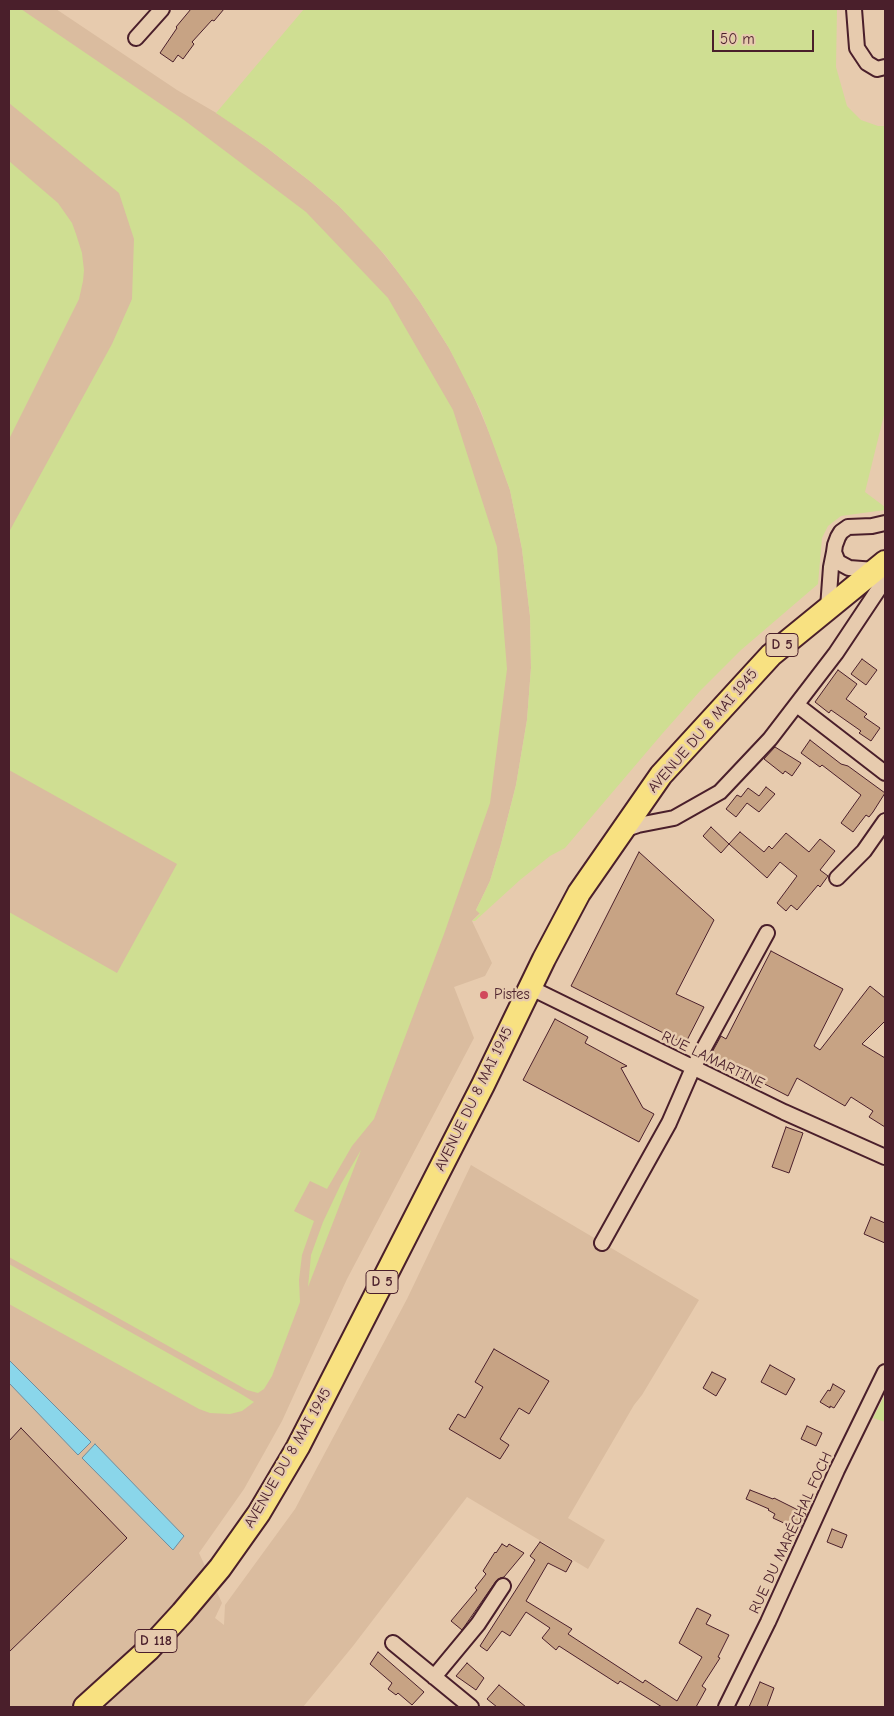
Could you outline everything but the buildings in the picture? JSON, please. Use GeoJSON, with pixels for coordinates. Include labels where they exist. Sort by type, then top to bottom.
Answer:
{"type":"FeatureCollection","features":[{"type":"Feature","properties":{"kind":"main road","name":"AVENUE DU 8 MAI 1945"},"geometry":{"type":"LineString","coordinates":[[220,1568],[259,1512],[298,1447],[483,1085],[529,987],[579,893],[661,775],[727,701],[770,655],[880,566]]}},
{"type":"Feature","properties":{"kind":"main road","name":"D 118"},"geometry":{"type":"LineString","coordinates":[[85,1707],[149,1649],[220,1568]]}},
{"type":"Feature","properties":{"kind":"street"},"geometry":{"type":"LineString","coordinates":[[136,38],[162,9]]}},
{"type":"Feature","properties":{"kind":"street"},"geometry":{"type":"LineString","coordinates":[[854,9],[857,48],[867,63],[877,69],[885,67]]}},
{"type":"Feature","properties":{"kind":"street"},"geometry":{"type":"LineString","coordinates":[[828,608],[830,567],[835,545],[841,532],[848,527],[872,526],[885,523]]}},
{"type":"Feature","properties":{"kind":"street"},"geometry":{"type":"LineString","coordinates":[[623,830],[674,818],[720,792],[770,739],[797,705],[836,653],[880,588],[880,566],[846,567],[838,562],[834,552]]}},
{"type":"Feature","properties":{"kind":"street"},"geometry":{"type":"LineString","coordinates":[[797,705],[885,773]]}},
{"type":"Feature","properties":{"kind":"street"},"geometry":{"type":"LineString","coordinates":[[837,878],[864,851],[885,821]]}},
{"type":"Feature","properties":{"kind":"street"},"geometry":{"type":"LineString","coordinates":[[602,1243],[669,1123],[693,1068],[766,933]]}},
{"type":"Feature","properties":{"kind":"street","name":"RUE LAMARTINE"},"geometry":{"type":"LineString","coordinates":[[529,987],[784,1112],[885,1157]]}},
{"type":"Feature","properties":{"kind":"street","name":"RUE DU MARÉCHAL FOCH"},"geometry":{"type":"LineString","coordinates":[[726,1707],[885,1372]]}},
{"type":"Feature","properties":{"kind":"street"},"geometry":{"type":"LineString","coordinates":[[434,1677],[478,1624],[504,1586]]}},
{"type":"Feature","properties":{"kind":"street"},"geometry":{"type":"LineString","coordinates":[[393,1643],[471,1707]]}},
{"type":"Feature","properties":{"kind":"shaded area"},"geometry":{"type":"Polygon","coordinates":[[[9,9],[56,9],[177,90],[225,118],[266,147],[339,206],[370,237],[420,302],[468,383],[492,439],[510,490],[522,549],[530,616],[531,668],[527,720],[516,785],[501,844],[490,881],[476,910],[480,913],[472,921],[492,963],[485,976],[454,987],[474,1038],[347,1279],[282,1421],[244,1489],[199,1553],[222,1603],[215,1618],[224,1625],[225,1605],[295,1509],[407,1299],[471,1165],[699,1300],[642,1395],[634,1405],[568,1518],[605,1540],[588,1569],[467,1497],[353,1646],[303,1707],[9,1707],[9,9]]]}},
{"type":"Feature","properties":{"kind":"green space"},"geometry":{"type":"Polygon","coordinates":[[[9,9],[21,9],[184,120],[306,212],[388,298],[453,410],[497,547],[507,669],[490,803],[444,934],[374,1119],[352,1146],[327,1189],[310,1181],[294,1211],[314,1221],[302,1255],[299,1280],[300,1302],[272,1376],[264,1389],[258,1393],[247,1390],[9,1257],[9,912],[117,973],[177,864],[9,770],[9,532],[112,344],[132,299],[134,239],[119,193],[9,103],[9,9]]]}},
{"type":"Feature","properties":{"kind":"green space"},"geometry":{"type":"Polygon","coordinates":[[[304,9],[837,9],[836,67],[847,106],[861,120],[878,126],[885,126],[885,411],[865,492],[885,507],[885,510],[841,516],[828,526],[822,538],[818,584],[741,650],[700,691],[565,848],[550,856],[520,880],[475,921],[472,921],[480,914],[476,910],[490,881],[501,844],[516,785],[527,720],[531,668],[530,616],[522,549],[510,490],[481,411],[449,348],[420,302],[386,256],[339,206],[266,147],[216,113],[304,9]]]}},
{"type":"Feature","properties":{"kind":"green space"},"geometry":{"type":"Polygon","coordinates":[[[9,161],[58,203],[72,223],[82,253],[84,270],[79,299],[9,439],[9,161]]]}},
{"type":"Feature","properties":{"kind":"green space"},"geometry":{"type":"Polygon","coordinates":[[[361,1150],[308,1287],[311,1255],[323,1222],[341,1184],[361,1150]]]}},
{"type":"Feature","properties":{"kind":"green space"},"geometry":{"type":"Polygon","coordinates":[[[9,1264],[254,1402],[242,1411],[230,1414],[210,1413],[199,1409],[9,1304],[9,1264]]]}},
{"type":"Feature","properties":{"kind":"green space"},"geometry":{"type":"Polygon","coordinates":[[[885,1395],[885,1422],[873,1418],[885,1395]]]}},
{"type":"Feature","properties":{"kind":"water"},"geometry":{"type":"Polygon","coordinates":[[[9,1360],[91,1442],[78,1455],[9,1383],[9,1360]]]}},
{"type":"Feature","properties":{"kind":"water"},"geometry":{"type":"Polygon","coordinates":[[[95,1444],[184,1536],[173,1550],[82,1458],[95,1444]]]}},
{"type":"Feature","properties":{"kind":"place","name":"Pistes"},"geometry":{"type":"Point","coordinates":[484,995]}}]}
